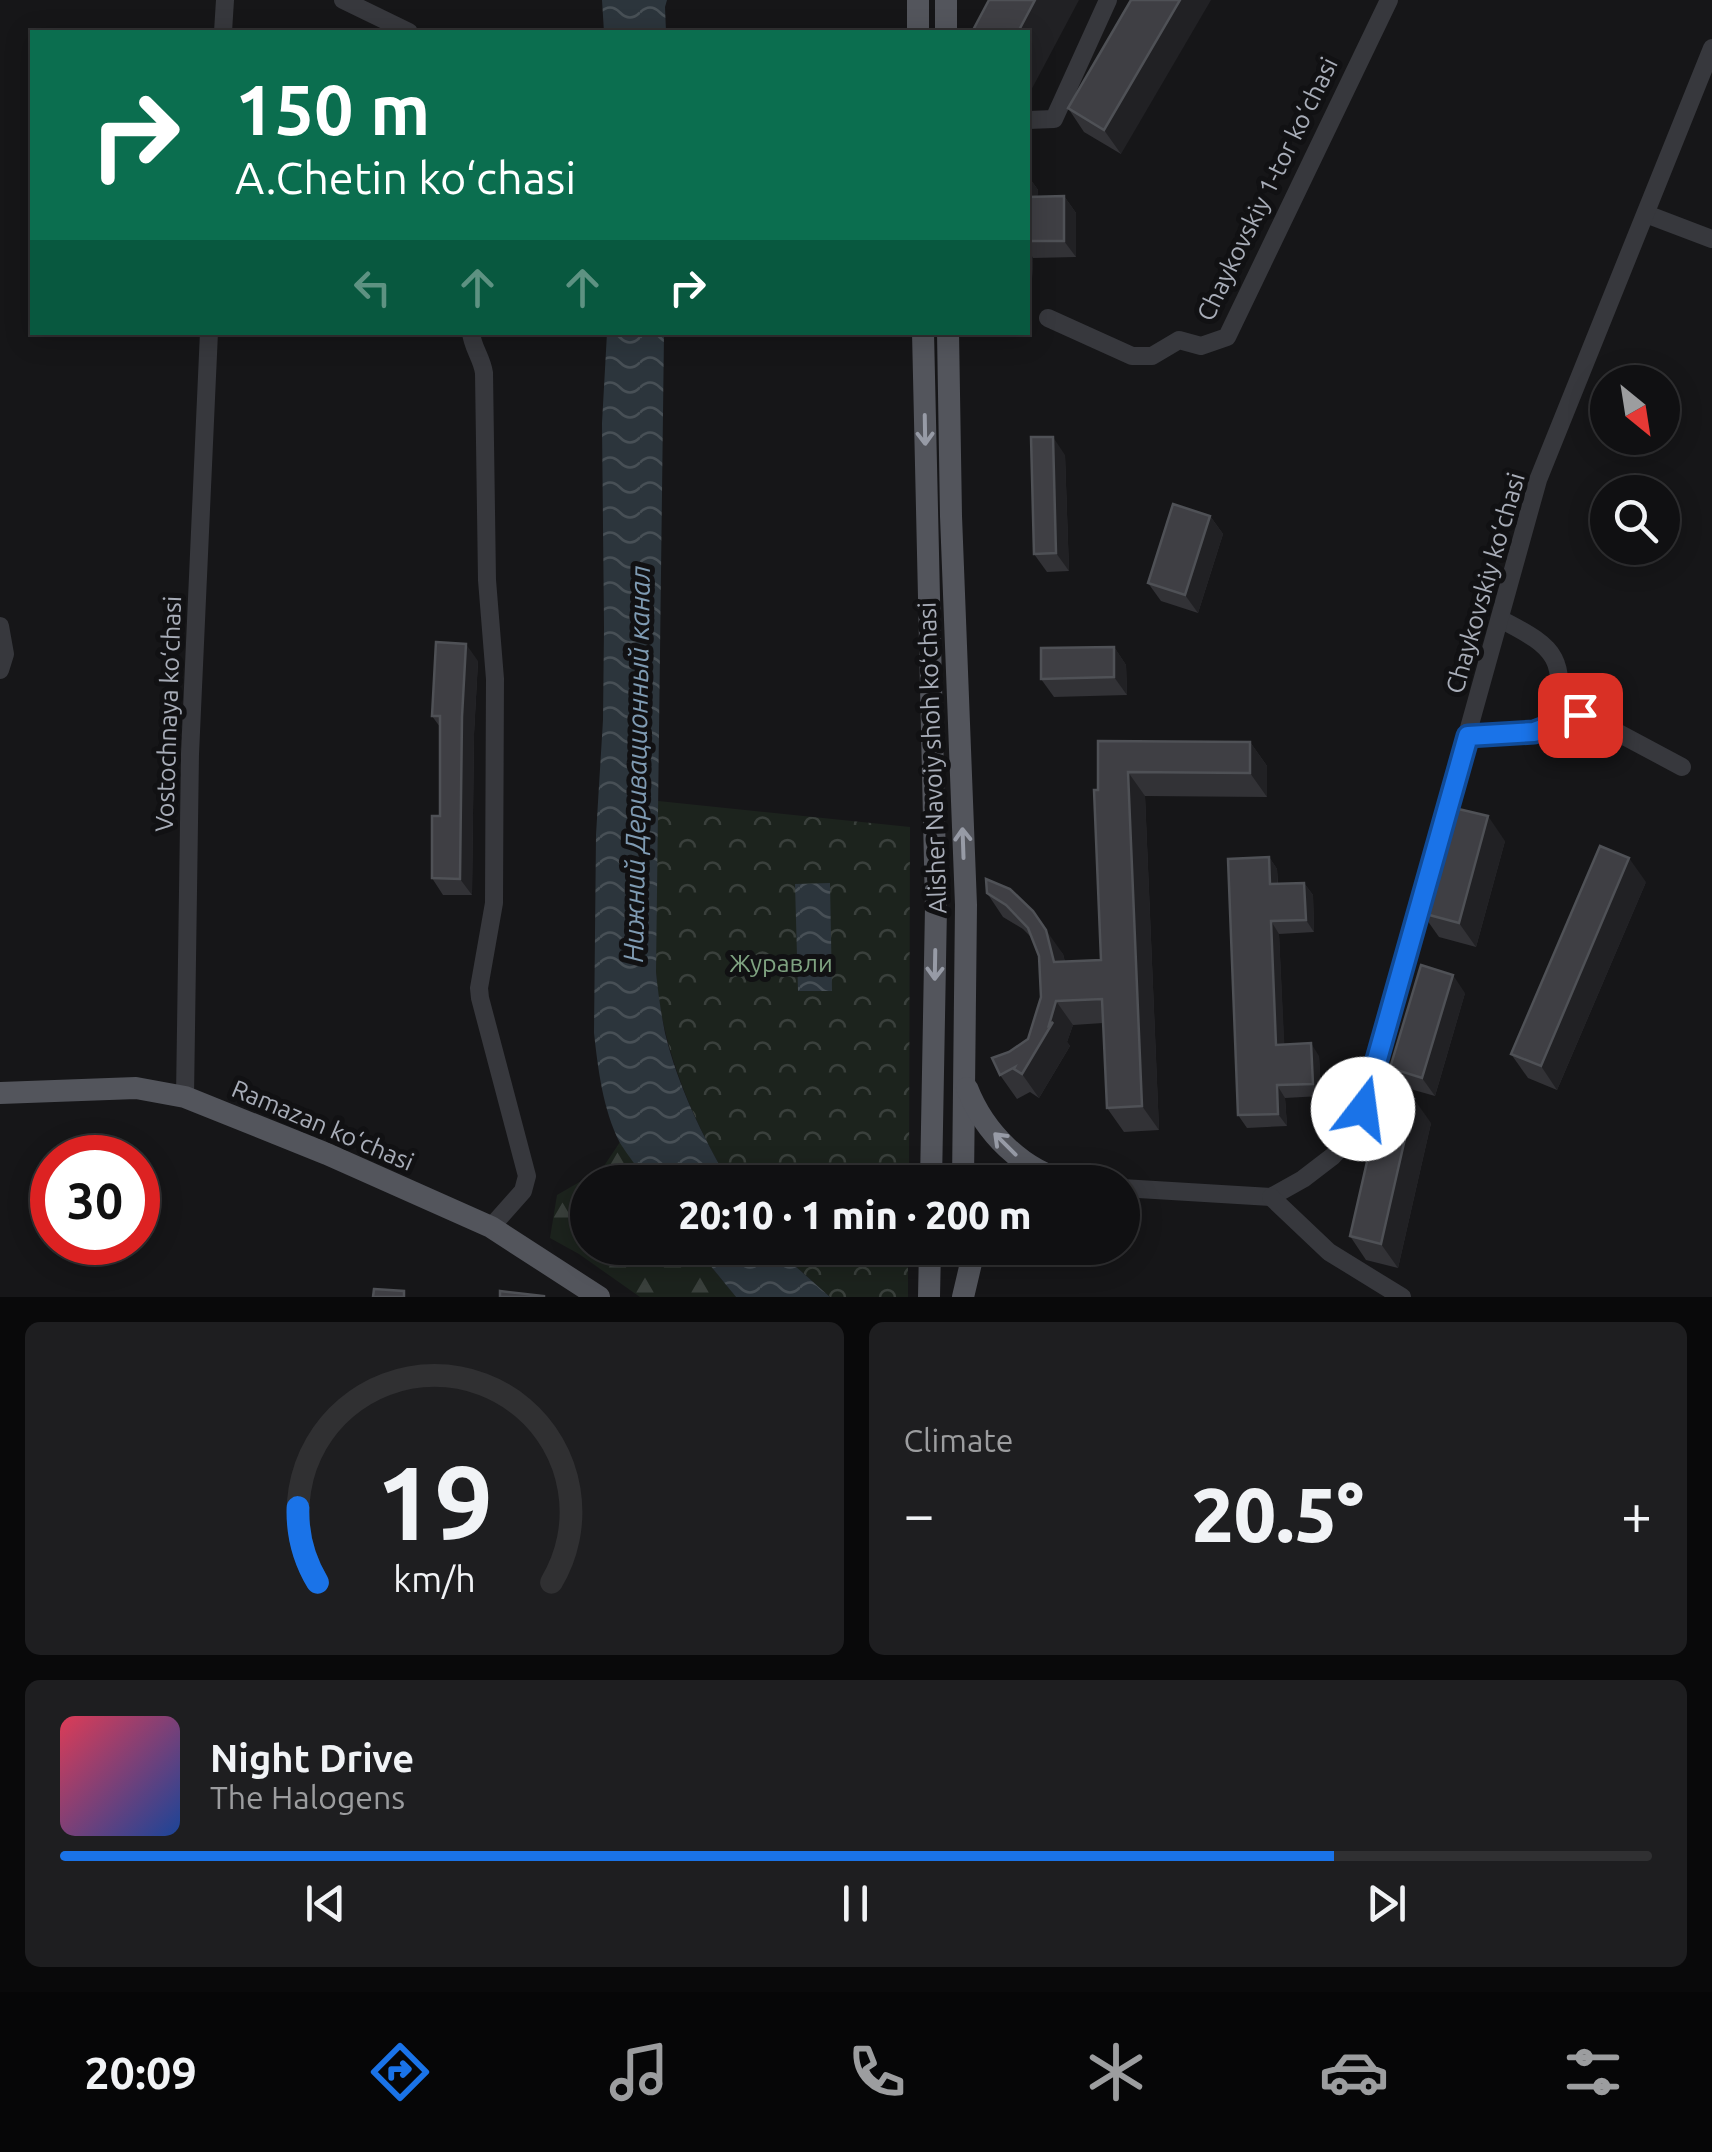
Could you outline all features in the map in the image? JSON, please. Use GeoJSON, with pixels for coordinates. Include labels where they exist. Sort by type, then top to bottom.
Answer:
{"type":"FeatureCollection","features":[{"type":"Feature","properties":{"kind":"main road"},"geometry":{"type":"LineString","coordinates":[[918,0],[918,30]]}},
{"type":"Feature","properties":{"kind":"main road"},"geometry":{"type":"LineString","coordinates":[[946,0],[946,30]]}},
{"type":"Feature","properties":{"kind":"main road","name":"Alisher Navoiy shoh koʻchasi"},"geometry":{"type":"LineString","coordinates":[[923,335],[936,907],[930,1165]]}},
{"type":"Feature","properties":{"kind":"main road","name":"Alisher Navoiy shoh koʻchasi"},"geometry":{"type":"LineString","coordinates":[[948,335],[966,906],[963,1165]]}},
{"type":"Feature","properties":{"kind":"main road"},"geometry":{"type":"LineString","coordinates":[[964,1080],[978,1112],[1003,1144],[1031,1165]]}},
{"type":"Feature","properties":{"kind":"main road","name":"Ramazan ko‘chasi"},"geometry":{"type":"LineString","coordinates":[[0,1093],[124,1088],[159,1090],[185,1097],[491,1226],[600,1297]]}},
{"type":"Feature","properties":{"kind":"main road"},"geometry":{"type":"LineString","coordinates":[[929,1297],[930,1265]]}},
{"type":"Feature","properties":{"kind":"main road"},"geometry":{"type":"LineString","coordinates":[[963,1265],[963,1297]]}},
{"type":"Feature","properties":{"kind":"main road"},"geometry":{"type":"LineString","coordinates":[[963,1297],[971,1265]]}},
{"type":"Feature","properties":{"kind":"street"},"geometry":{"type":"LineString","coordinates":[[223,30],[224,0]]}},
{"type":"Feature","properties":{"kind":"street"},"geometry":{"type":"LineString","coordinates":[[343,0],[405,30]]}},
{"type":"Feature","properties":{"kind":"street"},"geometry":{"type":"LineString","coordinates":[[1030,120],[1054,119],[1108,0]]}},
{"type":"Feature","properties":{"kind":"street","name":"Chaykovskiy 1-tor ko‘chasi"},"geometry":{"type":"LineString","coordinates":[[1048,318],[1132,356],[1152,356],[1179,340],[1201,346],[1227,338],[1389,0]]}},
{"type":"Feature","properties":{"kind":"street","name":"Chaykovskiy ko‘chasi"},"geometry":{"type":"LineString","coordinates":[[1271,1197],[1333,1156],[1352,1135],[1363,1109],[1538,480],[1712,48]]}},
{"type":"Feature","properties":{"kind":"street"},"geometry":{"type":"LineString","coordinates":[[1646,214],[1712,239]]}},
{"type":"Feature","properties":{"kind":"street","name":"Vostochnaya ko‘chasi"},"geometry":{"type":"LineString","coordinates":[[185,1097],[190,754],[210,335]]}},
{"type":"Feature","properties":{"kind":"street"},"geometry":{"type":"LineString","coordinates":[[471,335],[484,372],[486,580],[495,679],[494,903],[479,988],[527,1176],[523,1190],[491,1226]]}},
{"type":"Feature","properties":{"kind":"street"},"geometry":{"type":"LineString","coordinates":[[1500,619],[1549,650],[1559,666],[1558,724]]}},
{"type":"Feature","properties":{"kind":"street"},"geometry":{"type":"LineString","coordinates":[[0,626],[5,654],[0,670]]}},
{"type":"Feature","properties":{"kind":"street"},"geometry":{"type":"LineString","coordinates":[[1468,736],[1534,732],[1580,715],[1682,768]]}},
{"type":"Feature","properties":{"kind":"street"},"geometry":{"type":"LineString","coordinates":[[1140,1189],[1271,1197],[1329,1252],[1402,1297]]}},
{"type":"Feature","properties":{"kind":"green space","name":"Журавли"},"geometry":{"type":"Polygon","coordinates":[[[658,801],[910,827],[909,1165],[720,1165],[680,1081],[664,1027],[655,958],[658,801]]]}},
{"type":"Feature","properties":{"kind":"green space"},"geometry":{"type":"Polygon","coordinates":[[[620,1142],[636,1165],[605,1165],[620,1142]]]}},
{"type":"Feature","properties":{"kind":"green space"},"geometry":{"type":"Polygon","coordinates":[[[570,1187],[570,1249],[550,1238],[557,1195],[570,1187]]]}},
{"type":"Feature","properties":{"kind":"green space"},"geometry":{"type":"Polygon","coordinates":[[[595,1265],[710,1265],[736,1297],[640,1297],[595,1265]]]}},
{"type":"Feature","properties":{"kind":"green space"},"geometry":{"type":"Polygon","coordinates":[[[794,1265],[908,1265],[908,1297],[830,1297],[794,1265]]]}},
{"type":"Feature","properties":{"kind":"water"},"geometry":{"type":"Polygon","coordinates":[[[602,0],[667,0],[666,30],[604,30],[602,0]]]}},
{"type":"Feature","properties":{"kind":"water","name":"Нижний Деривационный канал"},"geometry":{"type":"Polygon","coordinates":[[[607,335],[664,335],[656,972],[665,1033],[677,1072],[720,1165],[635,1165],[620,1143],[605,1103],[594,1033],[604,628],[602,423],[607,335]]]}},
{"type":"Feature","properties":{"kind":"water"},"geometry":{"type":"Polygon","coordinates":[[[830,883],[832,991],[798,991],[795,884],[830,883]]]}},
{"type":"Feature","properties":{"kind":"water"},"geometry":{"type":"Polygon","coordinates":[[[710,1265],[794,1265],[830,1297],[736,1297],[710,1265]]]}},
{"type":"Feature","properties":{"kind":"building"},"geometry":{"type":"Polygon","coordinates":[[[989,0],[1035,0],[1019,30],[973,30],[989,0]]]}},
{"type":"Feature","properties":{"kind":"building"},"geometry":{"type":"Polygon","coordinates":[[[1131,0],[1180,0],[1104,130],[1068,108],[1131,0]]]}},
{"type":"Feature","properties":{"kind":"building"},"geometry":{"type":"Polygon","coordinates":[[[1064,196],[1064,241],[1030,241],[1030,197],[1064,196]]]}},
{"type":"Feature","properties":{"kind":"building"},"geometry":{"type":"Polygon","coordinates":[[[1031,437],[1053,437],[1056,553],[1034,554],[1031,437]]]}},
{"type":"Feature","properties":{"kind":"building"},"geometry":{"type":"Polygon","coordinates":[[[1173,504],[1210,516],[1185,595],[1148,583],[1173,504]]]}},
{"type":"Feature","properties":{"kind":"building"},"geometry":{"type":"Polygon","coordinates":[[[436,642],[466,644],[460,879],[432,878],[432,816],[440,816],[440,716],[432,716],[436,642]]]}},
{"type":"Feature","properties":{"kind":"building"},"geometry":{"type":"Polygon","coordinates":[[[1114,647],[1114,677],[1041,679],[1041,648],[1114,647]]]}},
{"type":"Feature","properties":{"kind":"building"},"geometry":{"type":"Polygon","coordinates":[[[1098,741],[1250,742],[1250,773],[1128,772],[1142,1106],[1107,1108],[1102,999],[1056,1001],[1049,1025],[1053,1022],[1022,1074],[1015,1067],[1000,1075],[992,1058],[1028,1039],[1041,997],[1039,956],[1028,928],[1006,905],[987,893],[986,879],[1010,889],[1033,911],[1046,930],[1054,962],[1101,960],[1094,790],[1098,790],[1098,741]]]}},
{"type":"Feature","properties":{"kind":"building"},"geometry":{"type":"Polygon","coordinates":[[[1450,807],[1488,816],[1459,923],[1422,913],[1450,807]]]}},
{"type":"Feature","properties":{"kind":"building"},"geometry":{"type":"Polygon","coordinates":[[[1600,846],[1629,858],[1541,1066],[1511,1054],[1600,846]]]}},
{"type":"Feature","properties":{"kind":"building"},"geometry":{"type":"Polygon","coordinates":[[[1269,857],[1270,884],[1304,883],[1306,920],[1271,921],[1276,1045],[1311,1043],[1313,1084],[1277,1085],[1278,1114],[1238,1115],[1228,859],[1269,857]]]}},
{"type":"Feature","properties":{"kind":"building"},"geometry":{"type":"Polygon","coordinates":[[[1421,965],[1453,975],[1422,1078],[1390,1068],[1421,965]]]}},
{"type":"Feature","properties":{"kind":"building"},"geometry":{"type":"Polygon","coordinates":[[[1383,1092],[1414,1099],[1381,1244],[1350,1236],[1383,1092]]]}},
{"type":"Feature","properties":{"kind":"building"},"geometry":{"type":"Polygon","coordinates":[[[374,1289],[404,1291],[404,1297],[373,1297],[374,1289]]]}},
{"type":"Feature","properties":{"kind":"building"},"geometry":{"type":"Polygon","coordinates":[[[500,1291],[544,1296],[544,1297],[500,1297],[500,1291]]]}},
{"type":"Feature","properties":{"kind":"route"},"geometry":{"type":"LineString","coordinates":[[1363,1109],[1468,736],[1534,732],[1580,715]]}}]}
